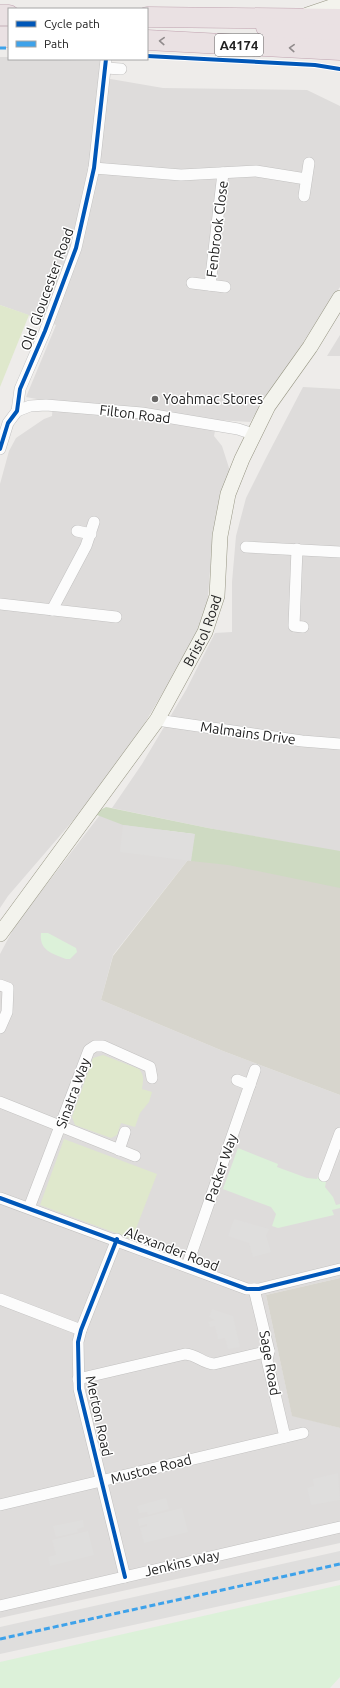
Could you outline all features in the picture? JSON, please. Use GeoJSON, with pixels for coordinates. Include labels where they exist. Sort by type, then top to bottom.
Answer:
{"type":"FeatureCollection","features":[{"type":"Feature","properties":{"kind":"highway","name":"A4174"},"geometry":{"type":"LineString","coordinates":[[148,17],[340,19]]}},
{"type":"Feature","properties":{"kind":"highway"},"geometry":{"type":"LineString","coordinates":[[223,18],[295,34],[338,48]]}},
{"type":"Feature","properties":{"kind":"highway","name":"A4174"},"geometry":{"type":"LineString","coordinates":[[148,40],[338,48]]}},
{"type":"Feature","properties":{"kind":"main road"},"geometry":{"type":"LineString","coordinates":[[295,19],[340,4]]}},
{"type":"Feature","properties":{"kind":"main road","name":"Bristol Road"},"geometry":{"type":"LineString","coordinates":[[0,934],[156,720],[205,632],[217,596],[220,536],[228,494],[253,434],[268,406],[310,347],[340,298]]}},
{"type":"Feature","properties":{"kind":"street","name":"Old Gloucester Road"},"geometry":{"type":"LineString","coordinates":[[0,448],[8,423],[17,411],[20,389],[45,331],[76,248],[94,168],[106,64],[121,69]]}},
{"type":"Feature","properties":{"kind":"street"},"geometry":{"type":"LineString","coordinates":[[304,196],[309,163]]}},
{"type":"Feature","properties":{"kind":"street","name":"Fenbrook Close"},"geometry":{"type":"LineString","coordinates":[[94,168],[181,175],[256,171],[306,179]]}},
{"type":"Feature","properties":{"kind":"street","name":"Fenbrook Close"},"geometry":{"type":"LineString","coordinates":[[210,285],[223,173]]}},
{"type":"Feature","properties":{"kind":"street","name":"Fenbrook Close"},"geometry":{"type":"LineString","coordinates":[[192,283],[225,287]]}},
{"type":"Feature","properties":{"kind":"street","name":"Filton Road"},"geometry":{"type":"LineString","coordinates":[[17,411],[30,406],[46,405],[135,412],[238,429],[253,434]]}},
{"type":"Feature","properties":{"kind":"street"},"geometry":{"type":"LineString","coordinates":[[52,610],[91,534],[94,522]]}},
{"type":"Feature","properties":{"kind":"street"},"geometry":{"type":"LineString","coordinates":[[77,531],[91,534]]}},
{"type":"Feature","properties":{"kind":"street"},"geometry":{"type":"LineString","coordinates":[[246,546],[340,552]]}},
{"type":"Feature","properties":{"kind":"street"},"geometry":{"type":"LineString","coordinates":[[297,549],[294,626],[303,627]]}},
{"type":"Feature","properties":{"kind":"street"},"geometry":{"type":"LineString","coordinates":[[0,604],[116,617]]}},
{"type":"Feature","properties":{"kind":"street","name":"Malmains Drive"},"geometry":{"type":"LineString","coordinates":[[156,720],[302,741],[340,744]]}},
{"type":"Feature","properties":{"kind":"street"},"geometry":{"type":"LineString","coordinates":[[0,985],[8,988],[7,1012],[0,1028]]}},
{"type":"Feature","properties":{"kind":"street","name":"Sinatra Way"},"geometry":{"type":"LineString","coordinates":[[29,1208],[89,1050],[95,1046],[102,1046],[150,1067],[152,1078]]}},
{"type":"Feature","properties":{"kind":"street","name":"Packer Way"},"geometry":{"type":"LineString","coordinates":[[187,1266],[255,1070]]}},
{"type":"Feature","properties":{"kind":"street"},"geometry":{"type":"LineString","coordinates":[[237,1080],[250,1085]]}},
{"type":"Feature","properties":{"kind":"street"},"geometry":{"type":"LineString","coordinates":[[0,1102],[60,1128],[135,1156]]}},
{"type":"Feature","properties":{"kind":"street"},"geometry":{"type":"LineString","coordinates":[[119,1150],[125,1132]]}},
{"type":"Feature","properties":{"kind":"street"},"geometry":{"type":"LineString","coordinates":[[324,1176],[338,1148],[340,1133]]}},
{"type":"Feature","properties":{"kind":"street","name":"Alexander Road"},"geometry":{"type":"LineString","coordinates":[[0,1198],[117,1239],[240,1287],[254,1289],[340,1269]]}},
{"type":"Feature","properties":{"kind":"street","name":"Merton Road"},"geometry":{"type":"LineString","coordinates":[[117,1239],[81,1330],[78,1342],[78,1379],[125,1577]]}},
{"type":"Feature","properties":{"kind":"street","name":"Sage Road"},"geometry":{"type":"LineString","coordinates":[[254,1289],[269,1351],[267,1360],[285,1437]]}},
{"type":"Feature","properties":{"kind":"street"},"geometry":{"type":"LineString","coordinates":[[1,1303],[81,1330]]}},
{"type":"Feature","properties":{"kind":"street"},"geometry":{"type":"LineString","coordinates":[[78,1379],[185,1354],[195,1355],[205,1363],[214,1364],[269,1351]]}},
{"type":"Feature","properties":{"kind":"street","name":"Mustoe Road"},"geometry":{"type":"LineString","coordinates":[[0,1503],[102,1482],[303,1433]]}},
{"type":"Feature","properties":{"kind":"street","name":"Jenkins Way"},"geometry":{"type":"LineString","coordinates":[[0,1606],[340,1526]]}},
{"type":"Feature","properties":{"kind":"shaded area"},"geometry":{"type":"Polygon","coordinates":[[[0,57],[8,57],[8,60],[100,61],[99,77],[163,88],[307,90],[340,106],[340,287],[250,422],[217,420],[214,436],[222,446],[230,471],[213,535],[207,607],[194,640],[124,758],[89,802],[8,896],[0,908],[0,484],[9,451],[16,438],[44,419],[52,416],[53,402],[26,397],[56,325],[0,305],[0,57]]]}},
{"type":"Feature","properties":{"kind":"shaded area"},"geometry":{"type":"Polygon","coordinates":[[[340,335],[340,356],[327,356],[340,335]]]}},
{"type":"Feature","properties":{"kind":"shaded area"},"geometry":{"type":"Polygon","coordinates":[[[303,387],[340,389],[340,852],[208,828],[112,808],[142,764],[186,690],[215,633],[232,632],[232,582],[236,536],[246,498],[303,387]]]}},
{"type":"Feature","properties":{"kind":"shaded area"},"geometry":{"type":"Polygon","coordinates":[[[103,811],[202,842],[113,955],[101,1000],[223,1051],[340,1095],[340,1278],[266,1295],[292,1415],[340,1428],[340,1543],[0,1618],[0,954],[16,924],[103,811]]]}},
{"type":"Feature","properties":{"kind":"shaded area"},"geometry":{"type":"Polygon","coordinates":[[[123,825],[195,834],[191,861],[120,852],[123,825]]]}},
{"type":"Feature","properties":{"kind":"shaded area"},"geometry":{"type":"Polygon","coordinates":[[[202,842],[340,852],[340,1095],[223,1051],[101,1000],[113,956],[202,842]]]}},
{"type":"Feature","properties":{"kind":"shaded area"},"geometry":{"type":"Polygon","coordinates":[[[234,1219],[269,1229],[266,1235],[271,1252],[253,1257],[249,1243],[228,1236],[234,1219]]]}},
{"type":"Feature","properties":{"kind":"shaded area"},"geometry":{"type":"Polygon","coordinates":[[[340,1278],[340,1428],[292,1416],[266,1295],[340,1278]]]}},
{"type":"Feature","properties":{"kind":"shaded area"},"geometry":{"type":"Polygon","coordinates":[[[212,1309],[233,1316],[240,1347],[228,1349],[225,1338],[218,1339],[215,1326],[210,1327],[208,1322],[215,1320],[209,1317],[212,1309]]]}},
{"type":"Feature","properties":{"kind":"shaded area"},"geometry":{"type":"Polygon","coordinates":[[[338,1473],[340,1500],[311,1505],[307,1488],[314,1486],[313,1479],[338,1473]]]}},
{"type":"Feature","properties":{"kind":"shaded area"},"geometry":{"type":"Polygon","coordinates":[[[166,1498],[169,1509],[148,1515],[147,1512],[139,1513],[137,1506],[166,1498]]]}},
{"type":"Feature","properties":{"kind":"shaded area"},"geometry":{"type":"Polygon","coordinates":[[[182,1508],[188,1532],[144,1543],[140,1528],[147,1526],[147,1524],[139,1526],[138,1519],[182,1508]]]}},
{"type":"Feature","properties":{"kind":"shaded area"},"geometry":{"type":"Polygon","coordinates":[[[83,1520],[84,1527],[77,1529],[78,1532],[56,1537],[53,1526],[83,1520]]]}},
{"type":"Feature","properties":{"kind":"shaded area"},"geometry":{"type":"Polygon","coordinates":[[[88,1531],[94,1555],[50,1566],[48,1557],[56,1555],[52,1540],[88,1531]]]}},
{"type":"Feature","properties":{"kind":"shaded area"},"geometry":{"type":"Polygon","coordinates":[[[340,1551],[340,1580],[0,1654],[0,1627],[340,1551]]]}},
{"type":"Feature","properties":{"kind":"green space"},"geometry":{"type":"Polygon","coordinates":[[[0,305],[29,315],[0,387],[0,305]]]}},
{"type":"Feature","properties":{"kind":"green space"},"geometry":{"type":"Polygon","coordinates":[[[106,807],[208,828],[340,851],[340,888],[228,865],[191,861],[194,834],[123,825],[97,815],[98,811],[106,807]]]}},
{"type":"Feature","properties":{"kind":"green space"},"geometry":{"type":"Polygon","coordinates":[[[41,933],[48,933],[76,948],[77,952],[70,959],[66,959],[51,953],[44,948],[42,944],[41,933]]]}},
{"type":"Feature","properties":{"kind":"green space"},"geometry":{"type":"Polygon","coordinates":[[[103,1055],[139,1069],[143,1076],[142,1089],[152,1092],[149,1102],[140,1113],[135,1127],[121,1123],[117,1135],[111,1138],[75,1125],[72,1117],[93,1058],[103,1055]]]}},
{"type":"Feature","properties":{"kind":"green space"},"geometry":{"type":"Polygon","coordinates":[[[64,1139],[157,1174],[132,1239],[40,1205],[64,1139]]]}},
{"type":"Feature","properties":{"kind":"green space"},"geometry":{"type":"Polygon","coordinates":[[[238,1148],[278,1164],[277,1167],[307,1178],[317,1179],[319,1174],[327,1177],[325,1187],[333,1197],[336,1205],[340,1204],[340,1208],[332,1210],[334,1215],[278,1228],[272,1226],[276,1214],[271,1207],[223,1189],[238,1148]]]}},
{"type":"Feature","properties":{"kind":"green space"},"geometry":{"type":"Polygon","coordinates":[[[340,1585],[340,1677],[330,1688],[0,1688],[0,1662],[340,1585]]]}},
{"type":"Feature","properties":{"kind":"marked path"},"geometry":{"type":"LineString","coordinates":[[0,48],[8,48]]}},
{"type":"Feature","properties":{"kind":"marked path"},"geometry":{"type":"LineString","coordinates":[[0,1639],[340,1564]]}},
{"type":"Feature","properties":{"kind":"cycle path"},"geometry":{"type":"LineString","coordinates":[[148,56],[315,65],[340,69]]}},
{"type":"Feature","properties":{"kind":"cycle path"},"geometry":{"type":"LineString","coordinates":[[0,449],[8,423],[17,411],[20,389],[45,331],[76,248],[94,168],[106,60]]}},
{"type":"Feature","properties":{"kind":"cycle path"},"geometry":{"type":"LineString","coordinates":[[0,1198],[247,1289],[259,1289],[340,1269]]}},
{"type":"Feature","properties":{"kind":"cycle path"},"geometry":{"type":"LineString","coordinates":[[117,1239],[81,1330],[78,1342],[79,1389],[125,1577]]}},
{"type":"Feature","properties":{"kind":"place","name":"Yoahmac Stores"},"geometry":{"type":"Point","coordinates":[155,399]}}]}
